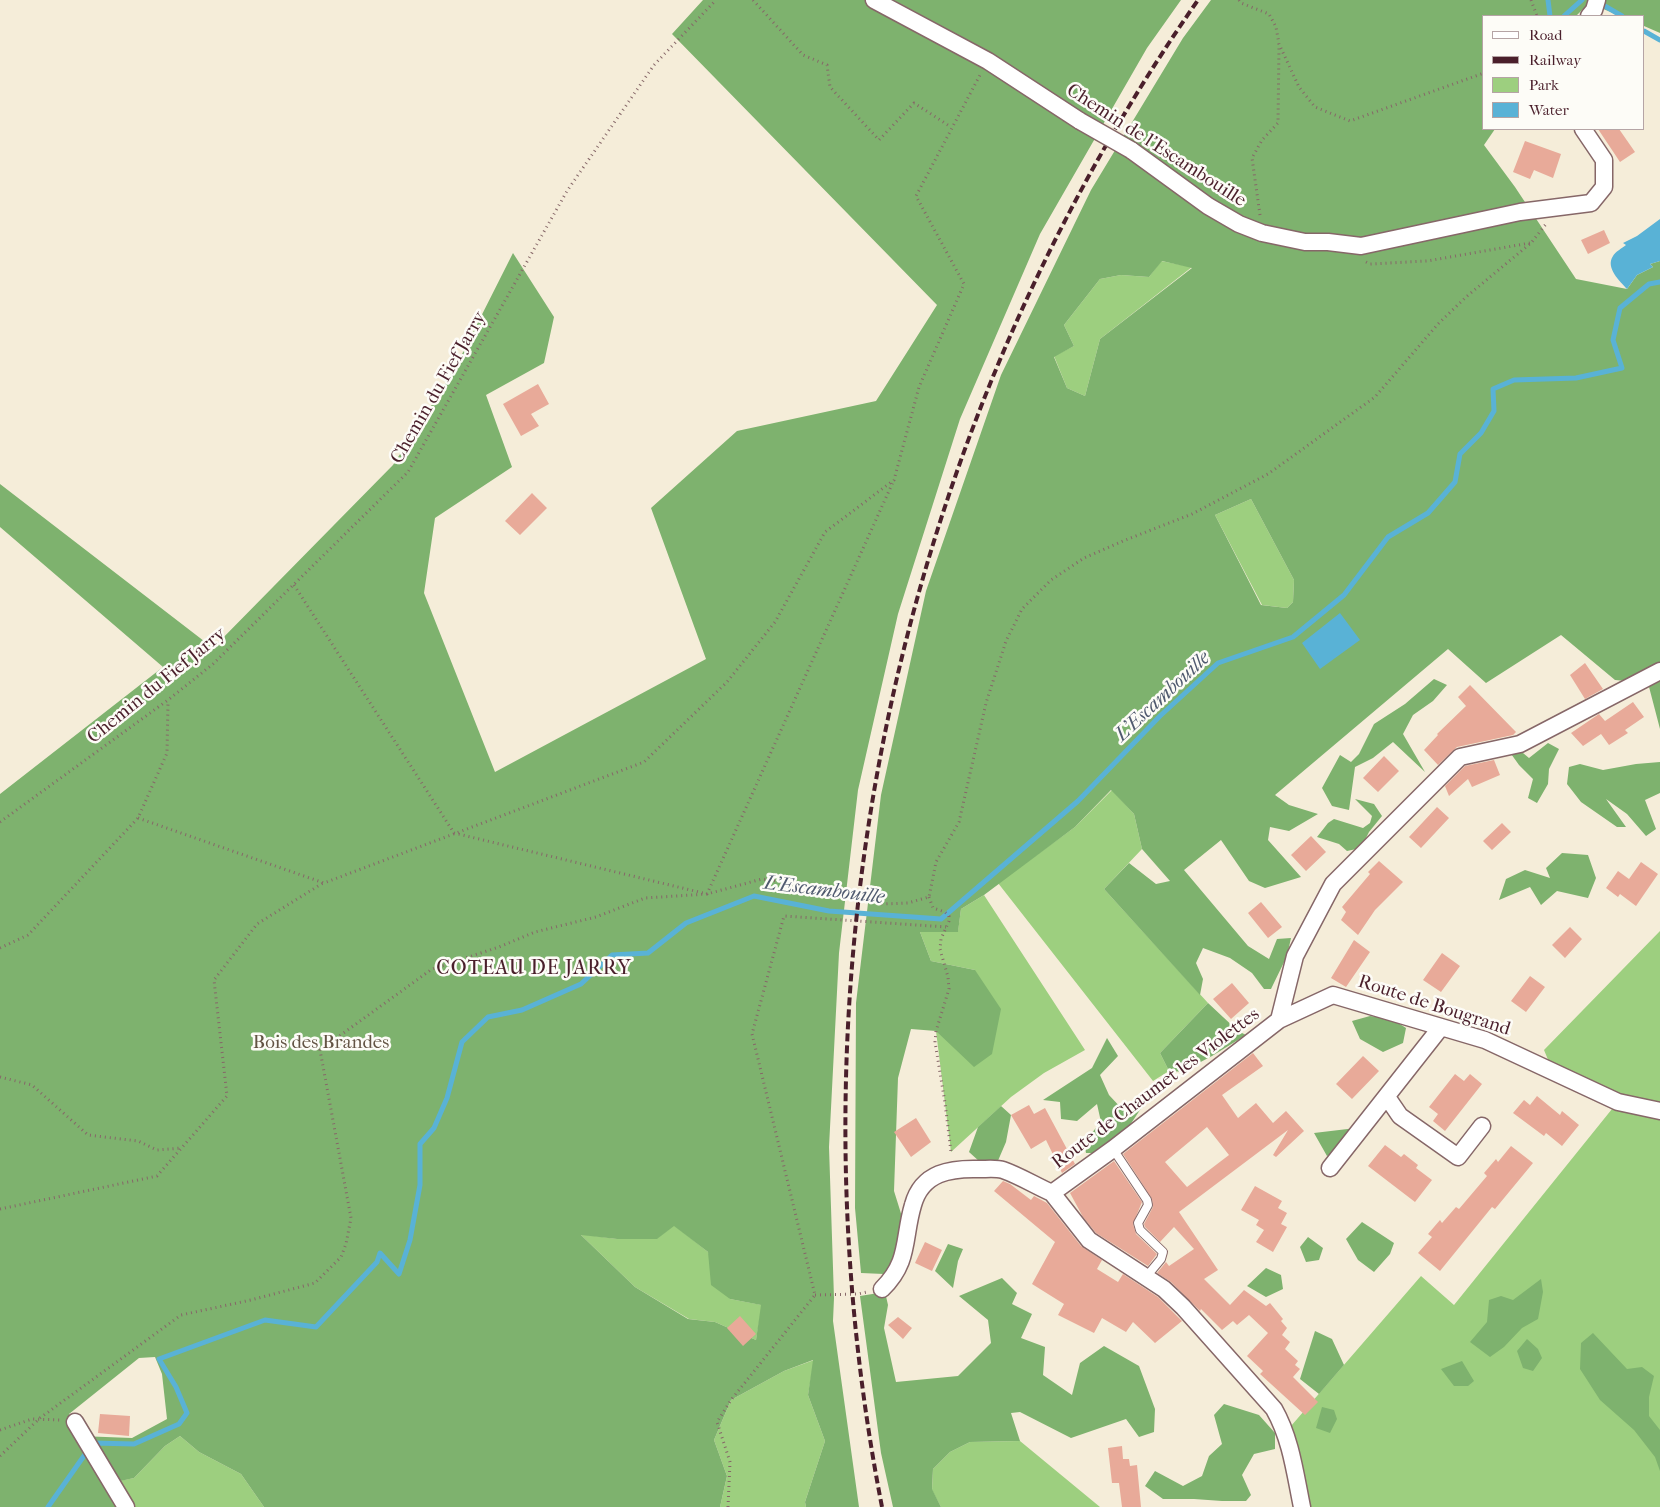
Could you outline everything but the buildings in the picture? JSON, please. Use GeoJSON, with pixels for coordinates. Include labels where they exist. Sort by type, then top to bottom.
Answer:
{"type":"FeatureCollection","features":[{"type":"Feature","properties":{"kind":"street","name":"Chemin de l'Escambouille"},"geometry":{"type":"LineString","coordinates":[[874,0],[988,61],[1080,121],[1131,150],[1208,206],[1239,224],[1262,233],[1305,242],[1328,242],[1361,246],[1520,212],[1591,203],[1604,187],[1604,160],[1584,130]]}},
{"type":"Feature","properties":{"kind":"street","name":"Route de Chaumet les Violettes"},"geometry":{"type":"LineString","coordinates":[[1052,1193],[1113,1149],[1279,1020],[1295,956],[1333,884],[1460,756],[1520,744],[1660,671]]}},
{"type":"Feature","properties":{"kind":"street","name":"Route de Bougrand"},"geometry":{"type":"LineString","coordinates":[[1279,1020],[1333,995],[1485,1040],[1618,1102],[1660,1111]]}},
{"type":"Feature","properties":{"kind":"street"},"geometry":{"type":"LineString","coordinates":[[1330,1168],[1441,1027]]}},
{"type":"Feature","properties":{"kind":"street"},"geometry":{"type":"LineString","coordinates":[[1387,1097],[1400,1116],[1458,1157],[1482,1126]]}},
{"type":"Feature","properties":{"kind":"street","name":"Route de Chaumet les Violettes"},"geometry":{"type":"LineString","coordinates":[[882,1289],[897,1271],[907,1238],[912,1205],[917,1193],[924,1183],[936,1175],[964,1168],[1002,1169],[1052,1193],[1089,1240],[1164,1289],[1183,1307],[1274,1409],[1291,1448],[1302,1507]]}},
{"type":"Feature","properties":{"kind":"street"},"geometry":{"type":"LineString","coordinates":[[75,1422],[126,1507]]}},
{"type":"Feature","properties":{"kind":"lane"},"geometry":{"type":"LineString","coordinates":[[1113,1149],[1147,1200],[1148,1205],[1138,1223],[1140,1230],[1163,1252],[1162,1259],[1146,1277]]}},
{"type":"Feature","properties":{"kind":"path","name":"Chemin du Fief Jarry"},"geometry":{"type":"LineString","coordinates":[[0,822],[168,700],[214,664],[408,472],[567,191],[654,65],[716,0]]}},
{"type":"Feature","properties":{"kind":"path"},"geometry":{"type":"LineString","coordinates":[[753,0],[803,55],[827,65],[830,87],[880,140],[914,103],[952,127]]}},
{"type":"Feature","properties":{"kind":"path"},"geometry":{"type":"LineString","coordinates":[[1239,0],[1241,3],[1269,14],[1276,28],[1279,44],[1278,123],[1262,140],[1252,158],[1262,233]]}},
{"type":"Feature","properties":{"kind":"path"},"geometry":{"type":"LineString","coordinates":[[1531,0],[1537,15]]}},
{"type":"Feature","properties":{"kind":"path"},"geometry":{"type":"LineString","coordinates":[[1279,44],[1299,87],[1315,107],[1350,121],[1482,74]]}},
{"type":"Feature","properties":{"kind":"path"},"geometry":{"type":"LineString","coordinates":[[708,894],[894,480],[919,387],[964,284],[916,196],[988,61]]}},
{"type":"Feature","properties":{"kind":"path"},"geometry":{"type":"LineString","coordinates":[[964,1168],[952,1152],[935,1042],[936,1031],[950,989],[940,949],[941,939],[949,921],[949,916],[945,912],[933,908],[929,897],[936,862],[959,822],[986,703],[1006,641],[1022,609],[1051,580],[1084,558],[1192,514],[1268,474],[1375,397],[1438,324],[1466,297],[1531,243],[1557,207]]}},
{"type":"Feature","properties":{"kind":"path"},"geometry":{"type":"LineString","coordinates":[[1362,260],[1370,264],[1427,260],[1531,243]]}},
{"type":"Feature","properties":{"kind":"path"},"geometry":{"type":"LineString","coordinates":[[0,1208],[157,1176],[227,1096],[214,980],[257,924],[324,882],[644,762],[727,682],[775,622],[825,532],[894,480]]}},
{"type":"Feature","properties":{"kind":"path"},"geometry":{"type":"LineString","coordinates":[[294,585],[454,834],[708,894]]}},
{"type":"Feature","properties":{"kind":"path"},"geometry":{"type":"LineString","coordinates":[[0,948],[28,935],[138,818],[167,753],[168,700]]}},
{"type":"Feature","properties":{"kind":"path"},"geometry":{"type":"LineString","coordinates":[[138,818],[324,882]]}},
{"type":"Feature","properties":{"kind":"path"},"geometry":{"type":"LineString","coordinates":[[0,1456],[40,1418],[181,1315],[252,1300],[315,1283],[341,1256],[346,1244],[351,1218],[320,1050],[432,969],[499,947],[535,932],[596,917],[645,898],[708,894],[762,879],[793,883],[883,904],[908,903],[929,897]]}},
{"type":"Feature","properties":{"kind":"path"},"geometry":{"type":"LineString","coordinates":[[815,1295],[752,1034],[784,916],[946,927]]}},
{"type":"Feature","properties":{"kind":"path"},"geometry":{"type":"LineString","coordinates":[[0,1077],[32,1085],[88,1136],[138,1141],[157,1150],[182,1148]]}},
{"type":"Feature","properties":{"kind":"path"},"geometry":{"type":"LineString","coordinates":[[815,1295],[858,1294],[882,1289]]}},
{"type":"Feature","properties":{"kind":"path"},"geometry":{"type":"LineString","coordinates":[[728,1507],[730,1462],[717,1422],[731,1400],[815,1295]]}},
{"type":"Feature","properties":{"kind":"path"},"geometry":{"type":"LineString","coordinates":[[0,1430],[40,1418],[75,1422]]}},
{"type":"Feature","properties":{"kind":"green space","name":"Bois des Brandes"},"geometry":{"type":"Polygon","coordinates":[[[703,0],[1181,0],[1147,48],[1040,234],[960,419],[898,614],[858,790],[839,953],[829,1147],[834,1298],[833,1321],[859,1507],[806,1507],[805,1502],[825,1441],[808,1395],[813,1360],[784,1371],[731,1400],[714,1440],[727,1476],[720,1507],[264,1507],[241,1474],[199,1452],[180,1436],[165,1446],[134,1478],[107,1484],[121,1507],[0,1507],[0,794],[163,667],[0,527],[0,484],[213,648],[393,465],[453,372],[513,253],[554,317],[544,363],[486,395],[512,467],[435,518],[424,593],[495,772],[706,659],[651,508],[737,431],[876,401],[937,305],[672,34],[703,0]],[[674,1226],[657,1239],[617,1239],[581,1235],[635,1287],[688,1319],[715,1322],[756,1340],[761,1305],[730,1299],[711,1285],[708,1252],[674,1226]],[[155,1357],[139,1358],[69,1414],[79,1436],[132,1438],[167,1419],[162,1374],[155,1357]]]}},
{"type":"Feature","properties":{"kind":"green space"},"geometry":{"type":"Polygon","coordinates":[[[1211,0],[1660,0],[1660,33],[1645,26],[1645,15],[1618,15],[1601,8],[1583,9],[1577,15],[1482,15],[1482,130],[1494,130],[1484,145],[1515,187],[1576,279],[1627,289],[1637,275],[1653,267],[1650,264],[1660,261],[1660,729],[1648,683],[1615,680],[1561,635],[1486,683],[1448,649],[1275,795],[1289,805],[1318,814],[1289,831],[1270,827],[1268,840],[1301,877],[1265,888],[1249,881],[1221,840],[1184,870],[1248,946],[1269,959],[1277,939],[1291,938],[1287,956],[1271,989],[1264,989],[1252,973],[1230,958],[1203,948],[1196,963],[1203,979],[1200,995],[1104,889],[1129,863],[1156,884],[1170,881],[1142,849],[1134,814],[1111,790],[1075,827],[984,895],[961,909],[958,932],[920,932],[931,961],[975,970],[1001,1009],[992,1054],[974,1067],[936,1031],[911,1029],[898,1078],[894,1191],[908,1236],[905,1257],[884,1274],[861,1273],[855,1208],[856,1003],[881,795],[926,591],[1001,375],[1091,190],[1183,38],[1211,0]],[[1162,261],[1149,277],[1121,275],[1100,279],[1064,325],[1074,346],[1054,357],[1067,388],[1085,396],[1100,339],[1192,268],[1162,261]],[[1251,499],[1215,515],[1261,605],[1287,608],[1293,602],[1294,580],[1251,499]]]}},
{"type":"Feature","properties":{"kind":"green space"},"geometry":{"type":"Polygon","coordinates":[[[1161,261],[1192,267],[1100,339],[1085,396],[1067,388],[1054,356],[1074,346],[1064,325],[1100,279],[1121,275],[1149,277],[1161,261]]]}},
{"type":"Feature","properties":{"kind":"green space"},"geometry":{"type":"Polygon","coordinates":[[[1251,499],[1294,580],[1293,602],[1287,608],[1262,605],[1215,515],[1251,499]]]}},
{"type":"Feature","properties":{"kind":"green space"},"geometry":{"type":"Polygon","coordinates":[[[1434,679],[1447,685],[1433,701],[1413,715],[1403,734],[1425,772],[1393,742],[1373,758],[1355,767],[1349,810],[1332,806],[1322,788],[1340,755],[1351,762],[1359,754],[1374,724],[1405,704],[1434,679]]]}},
{"type":"Feature","properties":{"kind":"green space"},"geometry":{"type":"Polygon","coordinates":[[[1548,743],[1559,749],[1549,769],[1548,784],[1537,803],[1528,798],[1533,779],[1519,765],[1509,751],[1517,748],[1529,758],[1548,743]]]}},
{"type":"Feature","properties":{"kind":"green space"},"geometry":{"type":"Polygon","coordinates":[[[1660,762],[1660,793],[1645,800],[1656,829],[1646,836],[1627,814],[1606,799],[1626,827],[1617,827],[1581,802],[1567,784],[1569,767],[1580,764],[1603,770],[1660,762]]]}},
{"type":"Feature","properties":{"kind":"green space"},"geometry":{"type":"Polygon","coordinates":[[[1112,790],[1134,814],[1142,849],[1104,889],[1208,1003],[1160,1053],[1169,1071],[1153,1081],[998,883],[1075,827],[1112,790]]]}},
{"type":"Feature","properties":{"kind":"green space"},"geometry":{"type":"Polygon","coordinates":[[[1355,799],[1374,804],[1382,816],[1369,832],[1361,848],[1347,851],[1339,844],[1317,837],[1328,823],[1334,819],[1363,828],[1370,823],[1372,816],[1355,799]]]}},
{"type":"Feature","properties":{"kind":"green space"},"geometry":{"type":"Polygon","coordinates":[[[1562,853],[1588,855],[1596,878],[1588,898],[1557,891],[1541,905],[1530,887],[1499,900],[1506,879],[1525,870],[1550,878],[1546,868],[1562,853]]]}},
{"type":"Feature","properties":{"kind":"green space"},"geometry":{"type":"Polygon","coordinates":[[[984,895],[1085,1050],[1044,1073],[1011,1097],[951,1152],[936,1031],[975,970],[931,961],[920,932],[958,931],[961,909],[984,895]]]}},
{"type":"Feature","properties":{"kind":"green space"},"geometry":{"type":"Polygon","coordinates":[[[1660,931],[1660,1106],[1619,1097],[1549,1062],[1544,1050],[1660,931]]]}},
{"type":"Feature","properties":{"kind":"green space"},"geometry":{"type":"Polygon","coordinates":[[[1208,1003],[1238,1031],[1246,1035],[1193,1066],[1187,1072],[1169,1071],[1160,1053],[1208,1003]]]}},
{"type":"Feature","properties":{"kind":"green space"},"geometry":{"type":"Polygon","coordinates":[[[1370,1016],[1392,1019],[1406,1028],[1403,1043],[1383,1052],[1360,1039],[1352,1021],[1370,1016]]]}},
{"type":"Feature","properties":{"kind":"green space"},"geometry":{"type":"Polygon","coordinates":[[[1107,1038],[1118,1056],[1100,1075],[1109,1095],[1123,1110],[1152,1086],[1155,1096],[1140,1110],[1130,1125],[1093,1153],[1086,1153],[1084,1142],[1101,1122],[1097,1104],[1077,1121],[1061,1119],[1060,1102],[1043,1100],[1092,1068],[1107,1038]]]}},
{"type":"Feature","properties":{"kind":"green space"},"geometry":{"type":"Polygon","coordinates":[[[1001,1106],[1011,1115],[1006,1142],[997,1163],[980,1162],[969,1152],[978,1127],[1001,1106]]]}},
{"type":"Feature","properties":{"kind":"green space"},"geometry":{"type":"Polygon","coordinates":[[[1612,1109],[1660,1118],[1660,1507],[1304,1507],[1291,1426],[1421,1276],[1454,1305],[1612,1109]]]}},
{"type":"Feature","properties":{"kind":"green space"},"geometry":{"type":"Polygon","coordinates":[[[1356,1128],[1333,1154],[1327,1156],[1314,1133],[1356,1128]]]}},
{"type":"Feature","properties":{"kind":"green space"},"geometry":{"type":"Polygon","coordinates":[[[1362,1222],[1394,1243],[1390,1254],[1374,1272],[1358,1260],[1346,1239],[1362,1222]]]}},
{"type":"Feature","properties":{"kind":"green space"},"geometry":{"type":"Polygon","coordinates":[[[674,1225],[708,1252],[730,1299],[762,1305],[756,1340],[715,1322],[689,1319],[635,1287],[580,1234],[617,1239],[656,1239],[674,1225]]]}},
{"type":"Feature","properties":{"kind":"green space"},"geometry":{"type":"Polygon","coordinates":[[[1308,1237],[1323,1248],[1319,1260],[1306,1262],[1300,1247],[1308,1237]]]}},
{"type":"Feature","properties":{"kind":"green space"},"geometry":{"type":"Polygon","coordinates":[[[948,1244],[963,1249],[958,1261],[953,1288],[935,1271],[948,1244]]]}},
{"type":"Feature","properties":{"kind":"green space"},"geometry":{"type":"Polygon","coordinates":[[[1266,1268],[1281,1275],[1283,1289],[1266,1297],[1247,1286],[1266,1268]]]}},
{"type":"Feature","properties":{"kind":"green space"},"geometry":{"type":"Polygon","coordinates":[[[1002,1278],[1017,1293],[1012,1304],[1032,1314],[1021,1338],[1045,1347],[1043,1375],[1072,1395],[1080,1363],[1104,1346],[1139,1366],[1155,1409],[1154,1432],[1139,1437],[1126,1419],[1071,1438],[1020,1412],[1011,1413],[1020,1441],[970,1442],[950,1452],[933,1469],[932,1489],[941,1507],[893,1507],[881,1453],[860,1296],[885,1292],[888,1305],[884,1328],[896,1382],[958,1376],[991,1343],[988,1320],[959,1296],[1002,1278]]]}},
{"type":"Feature","properties":{"kind":"green space"},"geometry":{"type":"Polygon","coordinates":[[[1541,1279],[1543,1292],[1538,1319],[1522,1328],[1504,1347],[1490,1357],[1470,1342],[1487,1322],[1489,1300],[1501,1296],[1513,1300],[1541,1279]]]}},
{"type":"Feature","properties":{"kind":"green space"},"geometry":{"type":"Polygon","coordinates":[[[1315,1331],[1332,1339],[1344,1365],[1319,1394],[1300,1379],[1315,1331]]]}},
{"type":"Feature","properties":{"kind":"green space"},"geometry":{"type":"Polygon","coordinates":[[[1593,1333],[1627,1369],[1642,1367],[1654,1376],[1649,1397],[1649,1416],[1660,1430],[1660,1471],[1655,1457],[1634,1430],[1600,1400],[1580,1369],[1581,1343],[1593,1333]]]}},
{"type":"Feature","properties":{"kind":"green space"},"geometry":{"type":"Polygon","coordinates":[[[1527,1339],[1538,1349],[1542,1358],[1533,1371],[1523,1368],[1517,1351],[1527,1339]]]}},
{"type":"Feature","properties":{"kind":"green space"},"geometry":{"type":"Polygon","coordinates":[[[814,1360],[808,1395],[825,1441],[805,1502],[806,1507],[720,1507],[727,1476],[714,1440],[731,1400],[784,1371],[814,1360]]]}},
{"type":"Feature","properties":{"kind":"green space"},"geometry":{"type":"Polygon","coordinates":[[[1462,1361],[1474,1381],[1468,1386],[1454,1386],[1441,1369],[1462,1361]]]}},
{"type":"Feature","properties":{"kind":"green space"},"geometry":{"type":"Polygon","coordinates":[[[1224,1404],[1259,1415],[1275,1433],[1275,1449],[1254,1454],[1242,1475],[1251,1495],[1246,1501],[1163,1499],[1145,1486],[1155,1471],[1183,1486],[1202,1476],[1209,1456],[1222,1444],[1214,1415],[1224,1404]]]}},
{"type":"Feature","properties":{"kind":"green space"},"geometry":{"type":"Polygon","coordinates":[[[1322,1407],[1334,1410],[1337,1419],[1330,1433],[1316,1428],[1322,1407]]]}},
{"type":"Feature","properties":{"kind":"green space"},"geometry":{"type":"Polygon","coordinates":[[[180,1436],[199,1452],[241,1474],[264,1507],[130,1507],[114,1482],[134,1478],[165,1446],[180,1436]]]}},
{"type":"Feature","properties":{"kind":"green space"},"geometry":{"type":"Polygon","coordinates":[[[1020,1441],[1100,1507],[941,1507],[932,1490],[933,1469],[950,1452],[970,1442],[1020,1441]]]}},
{"type":"Feature","properties":{"kind":"water"},"geometry":{"type":"Polygon","coordinates":[[[1660,219],[1660,261],[1650,264],[1653,267],[1637,275],[1627,289],[1612,270],[1611,261],[1613,256],[1626,245],[1623,243],[1637,236],[1660,219]]]}},
{"type":"Feature","properties":{"kind":"water"},"geometry":{"type":"Polygon","coordinates":[[[1340,613],[1360,640],[1320,669],[1302,643],[1340,613]]]}},
{"type":"Feature","properties":{"kind":"waterway","name":"L'Escambouille"},"geometry":{"type":"LineString","coordinates":[[1548,0],[1550,15]]}},
{"type":"Feature","properties":{"kind":"waterway","name":"L'Escambouille"},"geometry":{"type":"LineString","coordinates":[[1565,15],[1582,0]]}},
{"type":"Feature","properties":{"kind":"waterway","name":"L'Escambouille"},"geometry":{"type":"LineString","coordinates":[[1598,2],[1620,15]]}},
{"type":"Feature","properties":{"kind":"waterway","name":"L'Escambouille"},"geometry":{"type":"LineString","coordinates":[[1645,32],[1660,40]]}},
{"type":"Feature","properties":{"kind":"waterway","name":"L'Escambouille"},"geometry":{"type":"LineString","coordinates":[[48,1507],[93,1443],[134,1444],[179,1424],[187,1413],[176,1387],[159,1359],[265,1320],[316,1327],[377,1262],[380,1253],[399,1274],[410,1240],[420,1185],[420,1144],[434,1128],[447,1098],[462,1042],[488,1017],[522,1010],[581,984],[612,955],[648,953],[686,923],[754,896],[829,911],[941,919],[1078,801],[1160,716],[1218,663],[1293,637],[1344,595],[1388,537],[1428,513],[1455,482],[1460,454],[1481,433],[1494,411],[1493,389],[1514,380],[1576,378],[1622,368],[1613,340],[1620,308],[1649,284],[1660,282]]}},
{"type":"Feature","properties":{"kind":"railway"},"geometry":{"type":"LineString","coordinates":[[882,1507],[854,1310],[845,1112],[857,915],[887,721],[937,531],[1006,347],[1093,169],[1198,0]]}},
{"type":"Feature","properties":{"kind":"district","name":"COTEAU DE JARRY"},"geometry":{"type":"Point","coordinates":[534,969]}}]}
